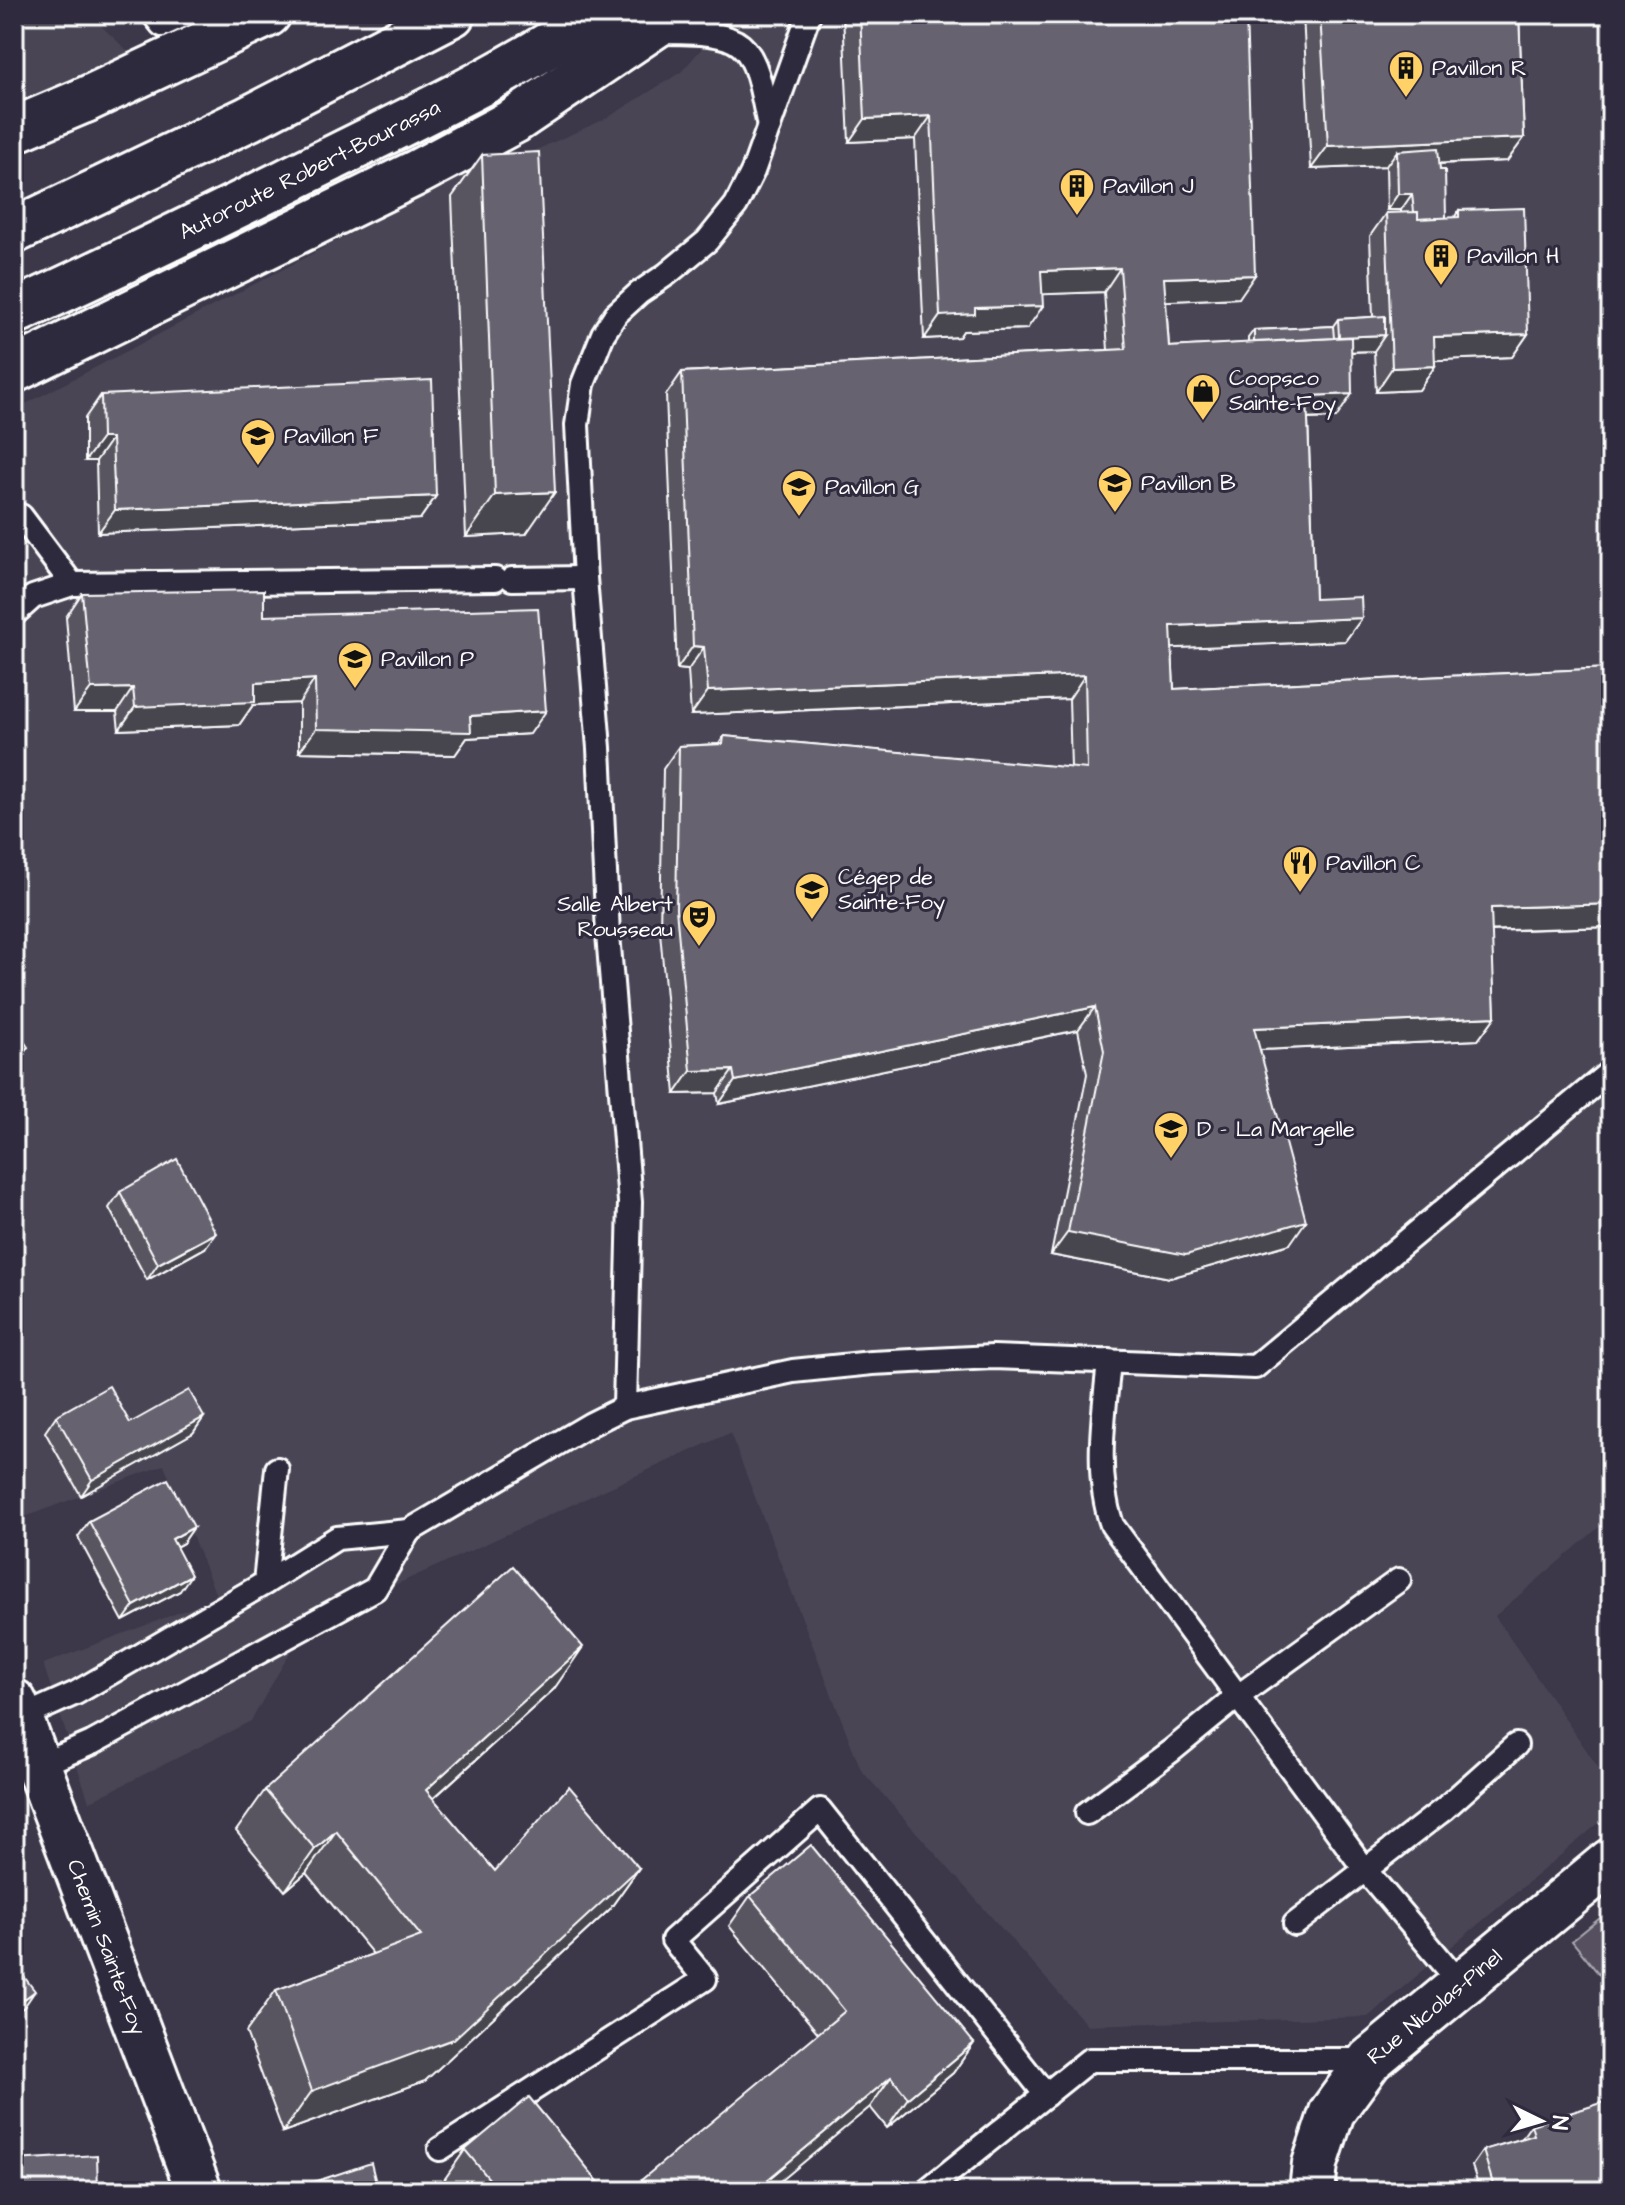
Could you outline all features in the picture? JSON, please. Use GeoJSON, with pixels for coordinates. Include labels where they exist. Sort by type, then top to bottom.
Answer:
{"type":"FeatureCollection","features":[{"type":"Feature","properties":{"kind":"main road"},"geometry":{"type":"LineString","coordinates":[[14,130],[268,14]]}},
{"type":"Feature","properties":{"kind":"main road"},"geometry":{"type":"LineString","coordinates":[[14,231],[248,119],[452,14]]}},
{"type":"Feature","properties":{"kind":"main road","name":"Autoroute Robert-Bourassa"},"geometry":{"type":"LineString","coordinates":[[14,312],[102,273],[418,116],[565,36],[597,14]]}},
{"type":"Feature","properties":{"kind":"main road"},"geometry":{"type":"LineString","coordinates":[[14,370],[418,172],[514,121],[659,23]]}},
{"type":"Feature","properties":{"kind":"main road","name":"Chemin Sainte-Foy"},"geometry":{"type":"LineString","coordinates":[[17,1710],[199,2191]]}},
{"type":"Feature","properties":{"kind":"main road","name":"Rue Nicolas-Pinel"},"geometry":{"type":"LineString","coordinates":[[1312,2191],[1315,2164],[1332,2112],[1370,2060],[1611,1861]]}},
{"type":"Feature","properties":{"kind":"lane"},"geometry":{"type":"LineString","coordinates":[[153,14],[162,25],[186,14]]}},
{"type":"Feature","properties":{"kind":"lane"},"geometry":{"type":"LineString","coordinates":[[625,1407],[630,1202],[608,934],[577,425],[583,384],[593,357],[616,314],[707,241],[736,205],[753,171],[809,14]]}},
{"type":"Feature","properties":{"kind":"lane"},"geometry":{"type":"LineString","coordinates":[[659,23],[732,38],[749,52],[758,71],[769,129]]}},
{"type":"Feature","properties":{"kind":"lane"},"geometry":{"type":"LineString","coordinates":[[21,516],[72,584]]}},
{"type":"Feature","properties":{"kind":"lane"},"geometry":{"type":"LineString","coordinates":[[14,614],[33,597],[72,584],[585,578]]}},
{"type":"Feature","properties":{"kind":"lane"},"geometry":{"type":"LineString","coordinates":[[17,1710],[76,1693],[337,1538],[409,1531],[625,1407],[793,1371],[856,1365],[993,1357],[1255,1367],[1611,1071]]}},
{"type":"Feature","properties":{"kind":"lane"},"geometry":{"type":"LineString","coordinates":[[1109,1361],[1102,1478],[1104,1504],[1112,1525],[1366,1871],[1461,1984]]}},
{"type":"Feature","properties":{"kind":"lane"},"geometry":{"type":"LineString","coordinates":[[265,1583],[277,1469]]}},
{"type":"Feature","properties":{"kind":"lane"},"geometry":{"type":"LineString","coordinates":[[38,1766],[92,1743],[375,1589],[409,1531]]}},
{"type":"Feature","properties":{"kind":"lane"},"geometry":{"type":"LineString","coordinates":[[1087,1813],[1237,1697],[1399,1580]]}},
{"type":"Feature","properties":{"kind":"lane"},"geometry":{"type":"LineString","coordinates":[[1295,1924],[1444,1809],[1516,1745]]}},
{"type":"Feature","properties":{"kind":"lane"},"geometry":{"type":"LineString","coordinates":[[440,2149],[705,1979],[673,1940],[820,1810],[1046,2095]]}},
{"type":"Feature","properties":{"kind":"lane"},"geometry":{"type":"LineString","coordinates":[[926,2191],[1089,2060],[1370,2060]]}},
{"type":"Feature","properties":{"kind":"shaded area"},"geometry":{"type":"Polygon","coordinates":[[[14,14],[89,14],[140,63],[14,130],[14,14]]]}},
{"type":"Feature","properties":{"kind":"shaded area","name":"Cégep de Sainte-Foy"},"geometry":{"type":"Polygon","coordinates":[[[732,14],[1611,14],[1611,1517],[1495,1616],[1611,1786],[1611,1813],[1368,2017],[1087,2025],[861,1770],[730,1433],[305,1626],[251,1721],[89,1802],[43,1664],[217,1598],[164,1465],[14,1521],[14,410],[472,170],[507,163],[607,118],[681,72],[732,14]]]}},
{"type":"Feature","properties":{"kind":"shaded area"},"geometry":{"type":"Polygon","coordinates":[[[1611,1909],[1611,1989],[1572,1941],[1611,1909]]]}},
{"type":"Feature","properties":{"kind":"building"},"geometry":{"type":"Polygon","coordinates":[[[860,14],[1246,14],[1255,275],[1164,278],[1169,347],[1351,337],[1352,394],[1307,396],[1315,599],[1361,597],[1362,618],[1171,626],[1174,689],[1611,668],[1611,904],[1491,908],[1495,1017],[1254,1028],[1306,1221],[1186,1255],[1068,1232],[1104,1051],[1095,1007],[735,1081],[733,1070],[691,1071],[676,909],[679,746],[723,744],[724,736],[1087,769],[1085,675],[708,691],[704,647],[693,646],[682,372],[1126,349],[1120,268],[1041,271],[1043,306],[975,308],[975,314],[940,316],[931,116],[865,119],[860,14]]]}},
{"type":"Feature","properties":{"kind":"building","name":"Pavillon R"},"geometry":{"type":"Polygon","coordinates":[[[1320,14],[1519,14],[1524,138],[1328,146],[1320,14]]]}},
{"type":"Feature","properties":{"kind":"building"},"geometry":{"type":"Polygon","coordinates":[[[1438,148],[1440,170],[1445,170],[1446,218],[1418,219],[1412,194],[1398,194],[1397,151],[1438,148]]]}},
{"type":"Feature","properties":{"kind":"building"},"geometry":{"type":"Polygon","coordinates":[[[539,152],[555,492],[495,495],[482,155],[539,152]]]}},
{"type":"Feature","properties":{"kind":"building","name":"Pavillon H"},"geometry":{"type":"Polygon","coordinates":[[[1524,208],[1528,334],[1434,337],[1435,366],[1392,368],[1386,213],[1418,212],[1418,219],[1459,217],[1459,210],[1524,208]]]}},
{"type":"Feature","properties":{"kind":"building"},"geometry":{"type":"Polygon","coordinates":[[[1385,316],[1385,335],[1339,337],[1338,319],[1385,316]]]}},
{"type":"Feature","properties":{"kind":"building"},"geometry":{"type":"Polygon","coordinates":[[[1333,326],[1334,338],[1254,342],[1254,330],[1333,326]]]}},
{"type":"Feature","properties":{"kind":"building"},"geometry":{"type":"Polygon","coordinates":[[[432,380],[436,496],[115,510],[112,438],[102,438],[101,395],[432,380]]]}},
{"type":"Feature","properties":{"kind":"building"},"geometry":{"type":"Polygon","coordinates":[[[264,590],[264,616],[538,608],[546,711],[470,716],[471,732],[316,729],[315,679],[255,683],[255,702],[135,707],[133,688],[91,689],[82,593],[264,590]]]}},
{"type":"Feature","properties":{"kind":"building"},"geometry":{"type":"Polygon","coordinates":[[[14,1027],[28,1047],[14,1060],[14,1027]]]}},
{"type":"Feature","properties":{"kind":"building"},"geometry":{"type":"Polygon","coordinates":[[[177,1159],[216,1233],[158,1264],[120,1192],[177,1159]]]}},
{"type":"Feature","properties":{"kind":"building"},"geometry":{"type":"Polygon","coordinates":[[[109,1386],[130,1423],[189,1390],[204,1417],[92,1480],[56,1416],[109,1386]]]}},
{"type":"Feature","properties":{"kind":"building"},"geometry":{"type":"Polygon","coordinates":[[[168,1479],[194,1527],[172,1539],[191,1575],[134,1606],[89,1521],[168,1479]]]}},
{"type":"Feature","properties":{"kind":"building"},"geometry":{"type":"Polygon","coordinates":[[[513,1566],[583,1647],[426,1790],[495,1871],[569,1786],[639,1868],[454,2039],[312,2091],[276,1990],[421,1936],[336,1831],[315,1849],[265,1790],[513,1566]]]}},
{"type":"Feature","properties":{"kind":"building"},"geometry":{"type":"Polygon","coordinates":[[[811,1845],[974,2043],[908,2098],[891,2077],[754,2191],[628,2191],[845,2011],[750,1896],[811,1845]]]}},
{"type":"Feature","properties":{"kind":"building"},"geometry":{"type":"Polygon","coordinates":[[[18,1969],[35,1991],[14,2007],[14,1972],[18,1969]]]}},
{"type":"Feature","properties":{"kind":"building"},"geometry":{"type":"Polygon","coordinates":[[[529,2097],[606,2191],[499,2191],[465,2150],[529,2097]]]}},
{"type":"Feature","properties":{"kind":"building"},"geometry":{"type":"Polygon","coordinates":[[[1608,2101],[1611,2112],[1611,2191],[1495,2191],[1483,2150],[1534,2135],[1531,2125],[1608,2101]]]}},
{"type":"Feature","properties":{"kind":"building"},"geometry":{"type":"Polygon","coordinates":[[[97,2155],[98,2191],[14,2191],[14,2160],[97,2155]]]}},
{"type":"Feature","properties":{"kind":"building"},"geometry":{"type":"Polygon","coordinates":[[[371,2163],[378,2191],[313,2191],[311,2183],[371,2163]]]}},
{"type":"Feature","properties":{"kind":"place","name":"Pavillon R"},"geometry":{"type":"Point","coordinates":[1406,99]}},
{"type":"Feature","properties":{"kind":"place","name":"Pavillon J"},"geometry":{"type":"Point","coordinates":[1077,217]}},
{"type":"Feature","properties":{"kind":"place","name":"Pavillon H"},"geometry":{"type":"Point","coordinates":[1441,287]}},
{"type":"Feature","properties":{"kind":"place","name":"Coopsco Sainte-Foy"},"geometry":{"type":"Point","coordinates":[1203,422]}},
{"type":"Feature","properties":{"kind":"place","name":"Pavillon F"},"geometry":{"type":"Point","coordinates":[258,467]}},
{"type":"Feature","properties":{"kind":"place","name":"Pavillon B"},"geometry":{"type":"Point","coordinates":[1115,514]}},
{"type":"Feature","properties":{"kind":"place","name":"Pavillon G"},"geometry":{"type":"Point","coordinates":[799,518]}},
{"type":"Feature","properties":{"kind":"place","name":"Pavillon P"},"geometry":{"type":"Point","coordinates":[355,690]}},
{"type":"Feature","properties":{"kind":"place","name":"Pavillon C"},"geometry":{"type":"Point","coordinates":[1300,894]}},
{"type":"Feature","properties":{"kind":"place","name":"Cégep de Sainte-Foy"},"geometry":{"type":"Point","coordinates":[812,921]}},
{"type":"Feature","properties":{"kind":"place","name":"Salle Albert Rousseau"},"geometry":{"type":"Point","coordinates":[699,948]}},
{"type":"Feature","properties":{"kind":"place","name":"D - La Margelle"},"geometry":{"type":"Point","coordinates":[1171,1160]}}]}
